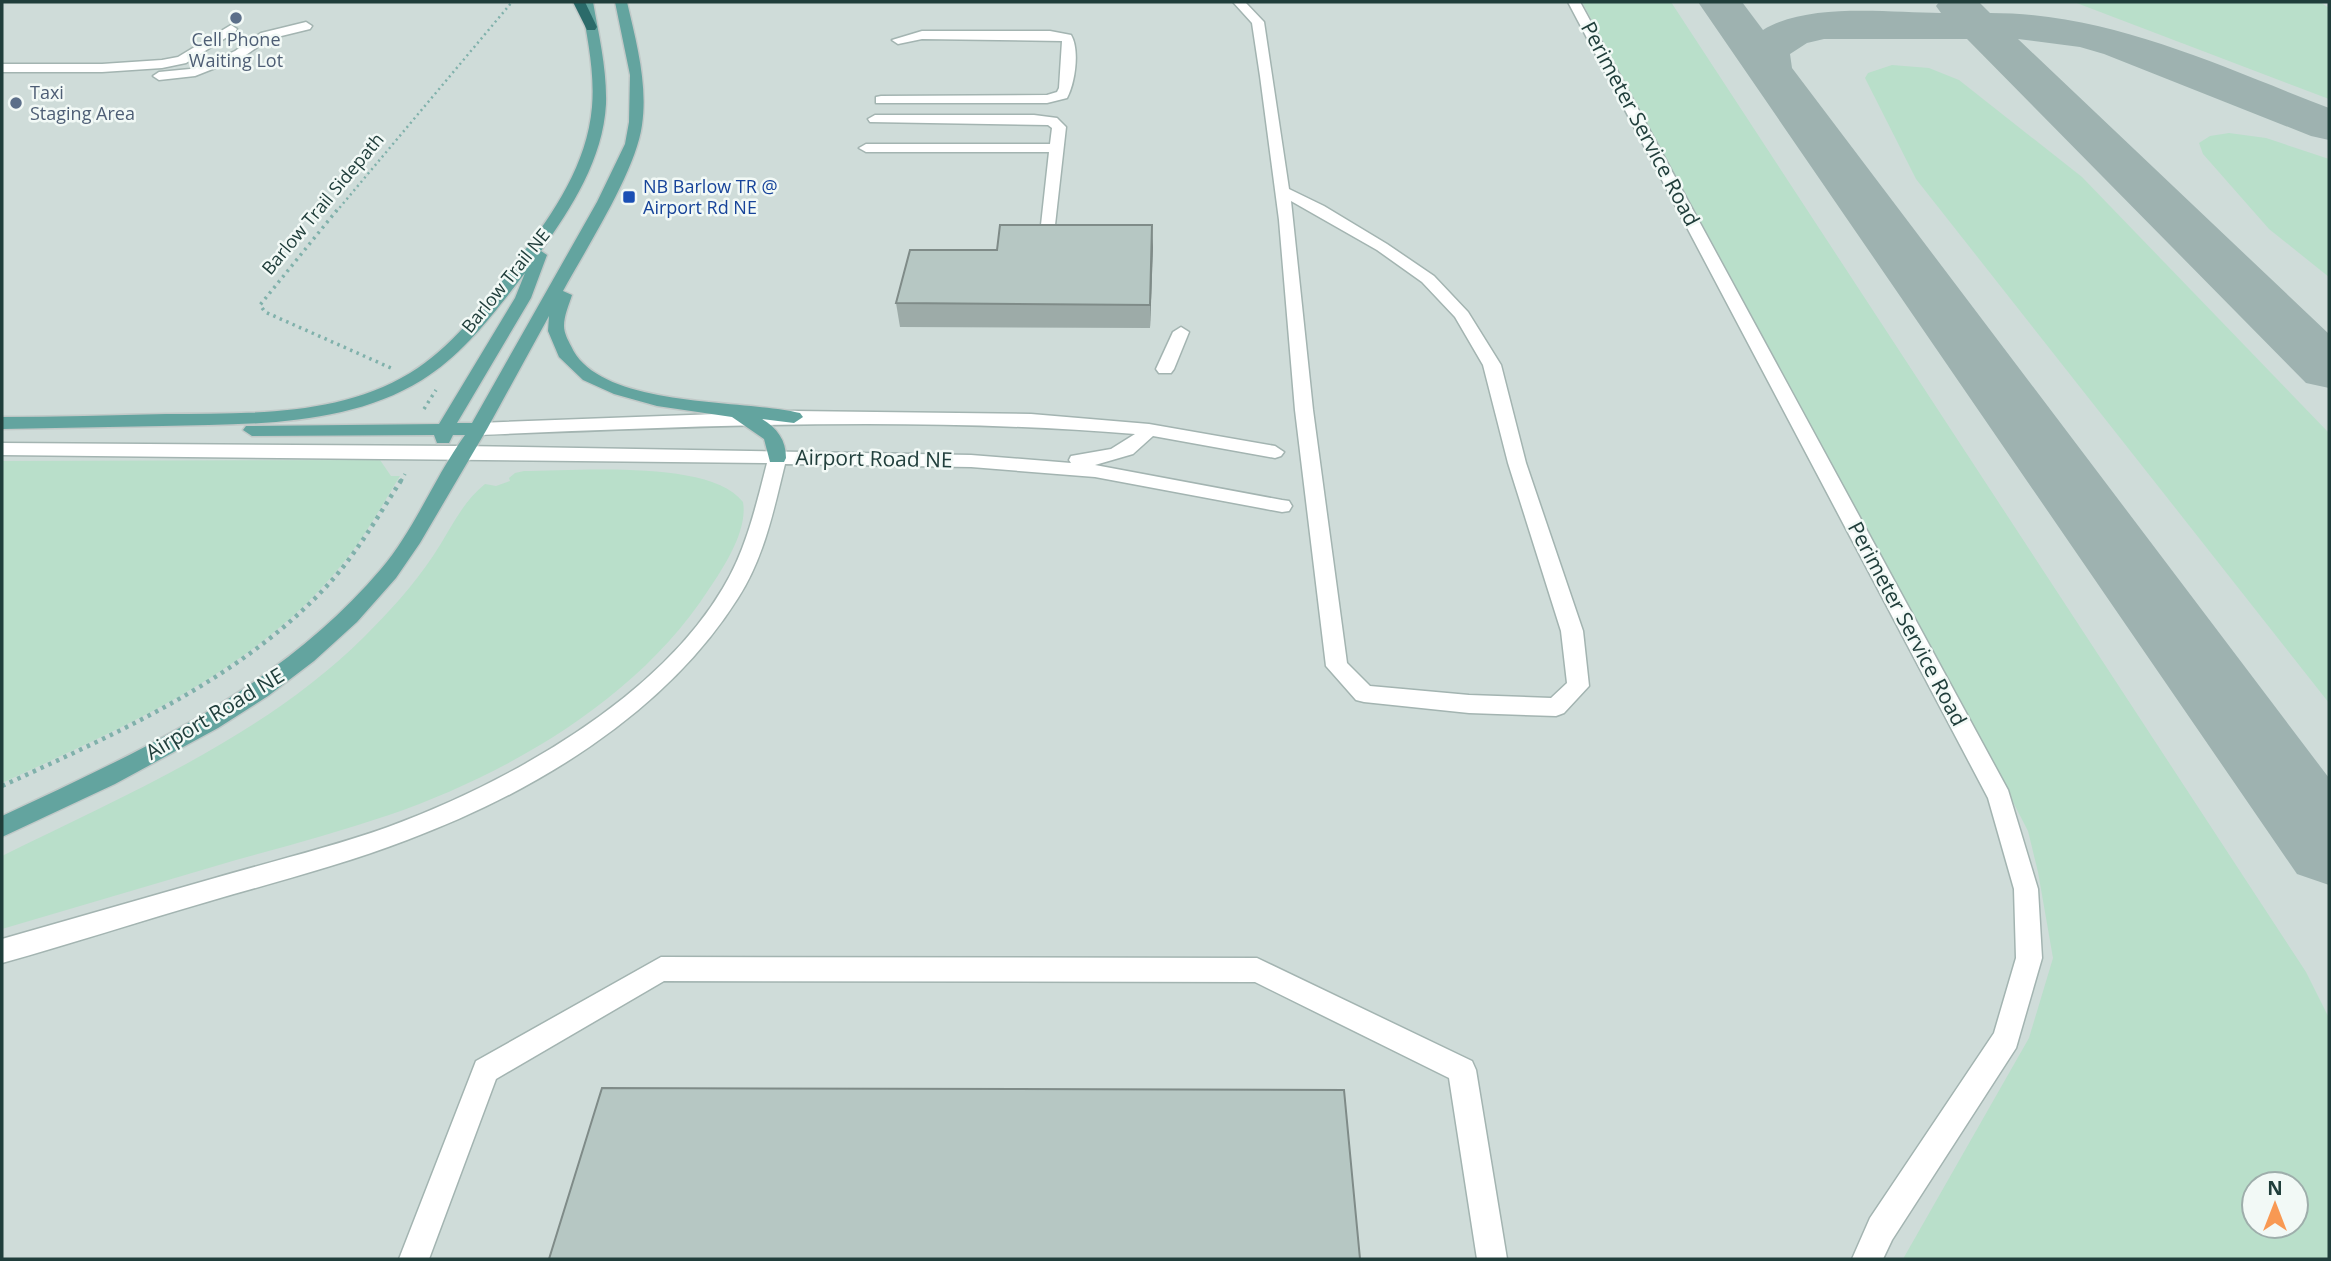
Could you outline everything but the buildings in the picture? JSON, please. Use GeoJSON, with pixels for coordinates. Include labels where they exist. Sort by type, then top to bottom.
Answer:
{"type":"FeatureCollection","features":[{"type":"Feature","properties":{"kind":"highway"},"geometry":{"type":"LineString","coordinates":[[579,2],[591,27]]}},
{"type":"Feature","properties":{"kind":"main road","name":"Barlow Trail NE"},"geometry":{"type":"LineString","coordinates":[[37,423],[279,416],[327,409],[377,394],[413,378],[458,341],[495,301],[547,233],[580,173],[595,135],[599,104],[587,2]]}},
{"type":"Feature","properties":{"kind":"main road","name":"Barlow Trail NE"},"geometry":{"type":"LineString","coordinates":[[478,429],[579,248],[632,144],[636,122],[636,75],[621,2]]}},
{"type":"Feature","properties":{"kind":"main road"},"geometry":{"type":"LineString","coordinates":[[461,452],[444,442],[442,434],[523,298],[547,233]]}},
{"type":"Feature","properties":{"kind":"main road"},"geometry":{"type":"LineString","coordinates":[[579,248],[556,319],[556,332],[566,355],[587,376],[624,393],[729,412],[751,420],[766,429],[776,441],[777,458]]}},
{"type":"Feature","properties":{"kind":"main road"},"geometry":{"type":"LineString","coordinates":[[683,403],[794,417]]}},
{"type":"Feature","properties":{"kind":"main road"},"geometry":{"type":"LineString","coordinates":[[2,423],[193,431],[478,429]]}},
{"type":"Feature","properties":{"kind":"main road","name":"Airport Road NE"},"geometry":{"type":"LineString","coordinates":[[2,827],[172,743],[227,712],[291,668],[360,606],[388,574],[421,525],[461,452],[478,429]]}},
{"type":"Feature","properties":{"kind":"street"},"geometry":{"type":"LineString","coordinates":[[1240,2],[1258,22],[1282,191],[1304,410],[1337,666],[1364,694],[1469,704],[1556,707],[1578,686],[1572,631],[1517,463],[1492,365],[1462,315],[1428,279],[1319,209],[1282,191]]}},
{"type":"Feature","properties":{"kind":"street","name":"Perimeter Service Road"},"geometry":{"type":"LineString","coordinates":[[1574,2],[2000,797],[2026,888],[2029,958],[2006,1039],[1881,1228],[1867,1259]]}},
{"type":"Feature","properties":{"kind":"street"},"geometry":{"type":"LineString","coordinates":[[102,68],[128,74],[165,77],[191,73],[239,54],[265,36],[306,26]]}},
{"type":"Feature","properties":{"kind":"street"},"geometry":{"type":"LineString","coordinates":[[2,68],[102,68],[182,60],[230,29]]}},
{"type":"Feature","properties":{"kind":"street"},"geometry":{"type":"LineString","coordinates":[[881,100],[1048,99],[1062,95],[1065,88],[1070,44],[1067,38],[1050,35],[922,35],[898,40]]}},
{"type":"Feature","properties":{"kind":"street"},"geometry":{"type":"LineString","coordinates":[[875,119],[1052,121],[1059,127],[1048,225]]}},
{"type":"Feature","properties":{"kind":"street"},"geometry":{"type":"LineString","coordinates":[[866,148],[1056,148]]}},
{"type":"Feature","properties":{"kind":"street"},"geometry":{"type":"LineString","coordinates":[[1165,369],[1181,332]]}},
{"type":"Feature","properties":{"kind":"street"},"geometry":{"type":"LineString","coordinates":[[478,429],[794,417],[1031,419],[1149,430],[1275,452]]}},
{"type":"Feature","properties":{"kind":"street"},"geometry":{"type":"LineString","coordinates":[[971,461],[1107,458],[1128,450],[1149,430]]}},
{"type":"Feature","properties":{"kind":"street","name":"Airport Road NE"},"geometry":{"type":"LineString","coordinates":[[2,449],[461,452],[971,461],[1095,471],[1282,506]]}},
{"type":"Feature","properties":{"kind":"street"},"geometry":{"type":"LineString","coordinates":[[2,951],[335,853],[421,824],[494,791],[560,753],[642,694],[683,654],[730,596],[755,540],[777,458]]}},
{"type":"Feature","properties":{"kind":"street"},"geometry":{"type":"LineString","coordinates":[[414,1259],[486,1070],[661,969],[1257,970],[1462,1070],[1492,1259]]}},
{"type":"Feature","properties":{"kind":"path","name":"Barlow Trail Sidepath"},"geometry":{"type":"LineString","coordinates":[[401,373],[265,312],[260,305],[512,2]]}},
{"type":"Feature","properties":{"kind":"path"},"geometry":{"type":"LineString","coordinates":[[418,419],[436,389],[425,384]]}},
{"type":"Feature","properties":{"kind":"path"},"geometry":{"type":"LineString","coordinates":[[2,786],[110,736],[175,702],[269,639],[309,604],[342,569],[405,473]]}},
{"type":"Feature","properties":{"kind":"shaded area"},"geometry":{"type":"Polygon","coordinates":[[[2,2],[2329,2],[2329,1259],[2,1259],[2,2]]]}},
{"type":"Feature","properties":{"kind":"green space"},"geometry":{"type":"Polygon","coordinates":[[[1582,2],[1671,2],[2306,972],[2329,1018],[2329,1259],[1903,1259],[2029,1038],[2053,958],[2028,831],[1582,2]]]}},
{"type":"Feature","properties":{"kind":"green space"},"geometry":{"type":"Polygon","coordinates":[[[2074,2],[2320,2],[2329,8],[2329,99],[2074,2]]]}},
{"type":"Feature","properties":{"kind":"green space"},"geometry":{"type":"Polygon","coordinates":[[[1892,65],[1929,68],[1959,80],[2082,177],[2329,433],[2329,703],[1916,179],[1865,78],[1868,73],[1892,65]]]}},
{"type":"Feature","properties":{"kind":"green space"},"geometry":{"type":"Polygon","coordinates":[[[2229,133],[2266,138],[2329,159],[2329,277],[2269,229],[2203,154],[2199,143],[2210,136],[2229,133]]]}},
{"type":"Feature","properties":{"kind":"green space"},"geometry":{"type":"Polygon","coordinates":[[[380,460],[391,476],[400,476],[351,553],[316,594],[277,629],[236,661],[145,715],[2,783],[2,461],[380,460]]]}},
{"type":"Feature","properties":{"kind":"green space"},"geometry":{"type":"Polygon","coordinates":[[[607,469],[673,473],[702,479],[726,488],[743,502],[742,524],[734,548],[721,570],[680,629],[646,665],[568,728],[525,754],[435,798],[351,827],[2,929],[2,856],[192,761],[282,705],[325,673],[392,608],[425,567],[462,509],[485,484],[496,486],[510,481],[509,478],[515,473],[607,469]]]}},
{"type":"Feature","properties":{"kind":"taxiway"},"geometry":{"type":"LineString","coordinates":[[1720,2],[2329,847]]}},
{"type":"Feature","properties":{"kind":"taxiway"},"geometry":{"type":"LineString","coordinates":[[1958,6],[1978,26]]}},
{"type":"Feature","properties":{"kind":"taxiway"},"geometry":{"type":"LineString","coordinates":[[1769,69],[1767,54],[1771,47],[1783,37],[1807,29],[1824,26],[1978,26]]}},
{"type":"Feature","properties":{"kind":"taxiway"},"geometry":{"type":"LineString","coordinates":[[1978,26],[2023,26],[2083,34],[2120,44],[2329,125]]}},
{"type":"Feature","properties":{"kind":"taxiway"},"geometry":{"type":"LineString","coordinates":[[1978,26],[2329,369]]}},
{"type":"Feature","properties":{"kind":"place","name":"Cell Phone Waiting Lot"},"geometry":{"type":"Point","coordinates":[236,18]}},
{"type":"Feature","properties":{"kind":"place","name":"Taxi Staging Area"},"geometry":{"type":"Point","coordinates":[16,103]}},
{"type":"Feature","properties":{"kind":"place","name":"NB Barlow TR @ Airport Rd NE"},"geometry":{"type":"Point","coordinates":[629,197]}}]}
